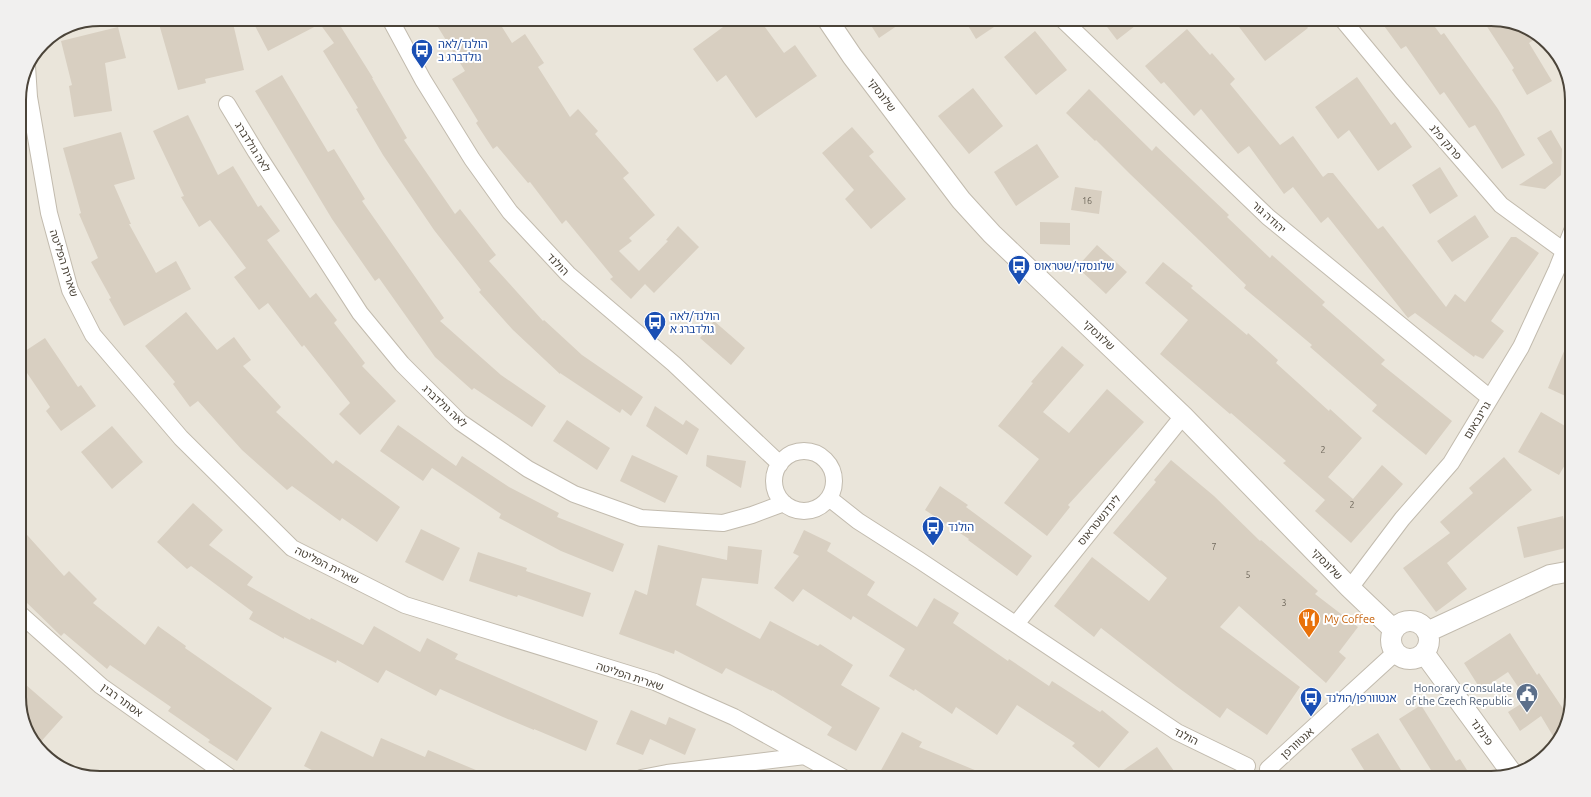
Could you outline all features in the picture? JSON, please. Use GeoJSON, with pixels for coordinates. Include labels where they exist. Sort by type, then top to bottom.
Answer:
{"type":"FeatureCollection","features":[{"type":"Feature","properties":{"kind":"street","name":"הולנד"},"geometry":{"type":"LineString","coordinates":[[394,26],[423,80],[472,159],[510,212],[568,274],[674,364],[780,464]]}},
{"type":"Feature","properties":{"kind":"street","name":"שלונסקי"},"geometry":{"type":"LineString","coordinates":[[832,26],[852,56],[961,200],[992,234],[1183,416],[1350,588],[1394,630]]}},
{"type":"Feature","properties":{"kind":"street","name":"יהודה גור"},"geometry":{"type":"LineString","coordinates":[[1069,26],[1268,217],[1490,398]]}},
{"type":"Feature","properties":{"kind":"street","name":"פרנק פלג"},"geometry":{"type":"LineString","coordinates":[[1348,26],[1401,90],[1501,205],[1564,251]]}},
{"type":"Feature","properties":{"kind":"street","name":"שארית הפליטה"},"geometry":{"type":"LineString","coordinates":[[28,85],[49,213],[70,290],[93,335],[181,438],[292,548],[405,605],[655,682],[734,717],[832,771]]}},
{"type":"Feature","properties":{"kind":"street","name":"לאה גולדברג"},"geometry":{"type":"LineString","coordinates":[[227,104],[256,152],[360,313],[402,364],[460,422],[528,469],[574,494],[641,518],[723,523],[752,515],[784,503]]}},
{"type":"Feature","properties":{"kind":"street","name":"גרינבאום"},"geometry":{"type":"LineString","coordinates":[[1350,588],[1402,519],[1451,463],[1521,347],[1564,251]]}},
{"type":"Feature","properties":{"kind":"street","name":"לינדנשטראוס"},"geometry":{"type":"LineString","coordinates":[[1016,624],[1183,416]]}},
{"type":"Feature","properties":{"kind":"street"},"geometry":{"type":"LineString","coordinates":[[800,451],[811,451],[821,456],[830,465],[834,477],[834,488],[829,498],[820,506],[808,511],[797,510],[784,503],[775,489],[774,478],[780,464],[788,455],[800,451]]}},
{"type":"Feature","properties":{"kind":"street","name":"הולנד"},"geometry":{"type":"LineString","coordinates":[[829,498],[858,521],[1016,624],[1177,732],[1242,771]]}},
{"type":"Feature","properties":{"kind":"street"},"geometry":{"type":"LineString","coordinates":[[1427,632],[1550,575],[1565,572]]}},
{"type":"Feature","properties":{"kind":"street","name":"אסתר רבין"},"geometry":{"type":"LineString","coordinates":[[26,619],[101,686],[221,771]]}},
{"type":"Feature","properties":{"kind":"street"},"geometry":{"type":"LineString","coordinates":[[1414,621],[1424,627],[1427,632],[1429,637],[1428,648],[1420,657],[1413,660],[1400,657],[1392,648],[1390,642],[1391,635],[1397,625],[1402,622],[1414,621]]}},
{"type":"Feature","properties":{"kind":"street","name":"אנטוורפן"},"geometry":{"type":"LineString","coordinates":[[1273,771],[1396,652]]}},
{"type":"Feature","properties":{"kind":"street","name":"פינלנד"},"geometry":{"type":"LineString","coordinates":[[1424,653],[1508,768]]}},
{"type":"Feature","properties":{"kind":"street"},"geometry":{"type":"LineString","coordinates":[[683,771],[805,756]]}},
{"type":"Feature","properties":{"kind":"street"},"geometry":{"type":"LineString","coordinates":[[1245,771],[1256,763],[1261,764],[1267,771]]}},
{"type":"Feature","properties":{"kind":"shaded area"},"geometry":{"type":"Polygon","coordinates":[[[1490,26],[1519,32],[1540,44],[1547,51],[1561,77],[1565,96],[1565,696],[1564,711],[1555,734],[1550,742],[1536,756],[1528,761],[1510,768],[1490,771],[100,771],[77,767],[68,763],[51,753],[44,746],[30,720],[26,701],[26,96],[30,77],[44,51],[63,36],[86,27],[1490,26]]]}},
{"type":"Feature","properties":{"kind":"building"},"geometry":{"type":"Polygon","coordinates":[[[160,26],[234,26],[244,70],[205,79],[206,83],[178,90],[160,26]]]}},
{"type":"Feature","properties":{"kind":"building"},"geometry":{"type":"Polygon","coordinates":[[[255,26],[316,26],[268,51],[255,26]]]}},
{"type":"Feature","properties":{"kind":"building"},"geometry":{"type":"Polygon","coordinates":[[[321,26],[340,26],[373,78],[407,138],[404,140],[455,214],[460,209],[496,255],[489,261],[543,321],[544,320],[582,355],[643,397],[631,416],[622,409],[620,413],[560,374],[513,330],[479,292],[481,290],[434,230],[383,155],[356,109],[358,108],[323,51],[334,43],[321,26]]]}},
{"type":"Feature","properties":{"kind":"building"},"geometry":{"type":"Polygon","coordinates":[[[437,26],[501,26],[512,43],[525,34],[544,63],[538,67],[570,117],[578,109],[598,131],[595,134],[629,173],[623,178],[655,215],[629,238],[632,241],[619,251],[639,271],[668,241],[666,240],[678,226],[699,247],[654,293],[645,284],[631,299],[610,279],[613,277],[566,220],[562,224],[530,182],[528,183],[497,146],[493,149],[476,123],[478,121],[452,79],[465,71],[437,26]]]}},
{"type":"Feature","properties":{"kind":"building"},"geometry":{"type":"Polygon","coordinates":[[[724,26],[764,26],[784,53],[795,45],[817,76],[756,118],[726,75],[717,82],[693,49],[724,26]]]}},
{"type":"Feature","properties":{"kind":"building"},"geometry":{"type":"Polygon","coordinates":[[[871,26],[897,26],[879,38],[871,26]]]}},
{"type":"Feature","properties":{"kind":"building"},"geometry":{"type":"Polygon","coordinates":[[[968,26],[996,26],[976,39],[968,26]]]}},
{"type":"Feature","properties":{"kind":"building"},"geometry":{"type":"Polygon","coordinates":[[[1106,26],[1135,26],[1117,40],[1106,26]]]}},
{"type":"Feature","properties":{"kind":"building"},"geometry":{"type":"Polygon","coordinates":[[[1238,26],[1306,26],[1308,28],[1265,61],[1238,26]]]}},
{"type":"Feature","properties":{"kind":"building"},"geometry":{"type":"Polygon","coordinates":[[[1384,26],[1434,26],[1441,35],[1444,33],[1498,109],[1525,155],[1502,169],[1475,125],[1469,128],[1444,92],[1440,95],[1406,46],[1401,49],[1384,26]]]}},
{"type":"Feature","properties":{"kind":"building"},"geometry":{"type":"Polygon","coordinates":[[[1487,26],[1510,29],[1534,40],[1529,43],[1552,81],[1527,95],[1512,70],[1514,68],[1487,26]]]}},
{"type":"Feature","properties":{"kind":"building"},"geometry":{"type":"Polygon","coordinates":[[[118,27],[126,58],[105,63],[112,111],[74,117],[69,86],[72,85],[61,41],[118,27]]]}},
{"type":"Feature","properties":{"kind":"building"},"geometry":{"type":"Polygon","coordinates":[[[1187,29],[1210,55],[1212,53],[1235,79],[1230,84],[1280,145],[1293,136],[1323,177],[1328,173],[1333,173],[1378,229],[1383,226],[1446,307],[1455,294],[1465,302],[1511,237],[1516,237],[1539,253],[1491,321],[1504,331],[1483,359],[1475,355],[1474,357],[1415,313],[1408,318],[1328,217],[1321,223],[1293,187],[1284,194],[1249,146],[1238,154],[1201,109],[1194,116],[1164,82],[1161,84],[1145,66],[1187,29]]]}},
{"type":"Feature","properties":{"kind":"building"},"geometry":{"type":"Polygon","coordinates":[[[1035,31],[1067,70],[1036,95],[1004,57],[1035,31]]]}},
{"type":"Feature","properties":{"kind":"building"},"geometry":{"type":"Polygon","coordinates":[[[282,75],[328,152],[334,149],[365,199],[362,201],[444,318],[440,321],[501,375],[546,406],[532,427],[474,388],[472,390],[435,357],[379,278],[375,281],[332,219],[255,91],[282,75]]]}},
{"type":"Feature","properties":{"kind":"building"},"geometry":{"type":"Polygon","coordinates":[[[1357,77],[1391,125],[1395,122],[1412,147],[1378,171],[1349,130],[1338,139],[1315,107],[1357,77]]]}},
{"type":"Feature","properties":{"kind":"building"},"geometry":{"type":"Polygon","coordinates":[[[973,88],[1003,126],[969,154],[938,116],[973,88]]]}},
{"type":"Feature","properties":{"kind":"building"},"geometry":{"type":"Polygon","coordinates":[[[1089,89],[1152,151],[1156,146],[1229,215],[1227,217],[1270,258],[1272,255],[1325,302],[1322,305],[1385,360],[1381,364],[1452,421],[1426,455],[1372,411],[1377,405],[1310,347],[1312,345],[1244,288],[1246,285],[1096,140],[1095,141],[1066,113],[1089,89]]]}},
{"type":"Feature","properties":{"kind":"building"},"geometry":{"type":"Polygon","coordinates":[[[188,115],[218,175],[233,166],[258,207],[261,205],[280,231],[267,240],[310,298],[316,293],[337,320],[334,323],[365,363],[362,366],[396,401],[360,435],[339,414],[350,403],[304,345],[302,347],[268,303],[259,310],[234,277],[246,268],[210,220],[199,227],[181,197],[184,196],[153,131],[188,115]]]}},
{"type":"Feature","properties":{"kind":"building"},"geometry":{"type":"Polygon","coordinates":[[[852,127],[874,152],[869,156],[906,199],[871,229],[845,199],[854,190],[822,153],[852,127]]]}},
{"type":"Feature","properties":{"kind":"building"},"geometry":{"type":"Polygon","coordinates":[[[1551,130],[1562,149],[1561,175],[1545,189],[1519,185],[1553,163],[1537,138],[1551,130]]]}},
{"type":"Feature","properties":{"kind":"building"},"geometry":{"type":"Polygon","coordinates":[[[121,132],[135,179],[114,185],[131,224],[129,224],[156,273],[176,261],[191,289],[124,326],[109,299],[111,298],[91,262],[98,258],[79,214],[81,213],[63,148],[121,132]]]}},
{"type":"Feature","properties":{"kind":"building"},"geometry":{"type":"Polygon","coordinates":[[[1037,144],[1059,177],[1016,206],[994,172],[1037,144]]]}},
{"type":"Feature","properties":{"kind":"building"},"geometry":{"type":"Polygon","coordinates":[[[1440,167],[1458,196],[1430,214],[1412,185],[1440,167]]]}},
{"type":"Feature","properties":{"kind":"building"},"geometry":{"type":"Polygon","coordinates":[[[1075,187],[1102,191],[1099,214],[1071,210],[1075,187]]]}},
{"type":"Feature","properties":{"kind":"building"},"geometry":{"type":"Polygon","coordinates":[[[1475,215],[1489,237],[1452,262],[1437,241],[1475,215]]]}},
{"type":"Feature","properties":{"kind":"building"},"geometry":{"type":"Polygon","coordinates":[[[1040,222],[1070,223],[1070,245],[1040,244],[1040,222]]]}},
{"type":"Feature","properties":{"kind":"building"},"geometry":{"type":"Polygon","coordinates":[[[1097,245],[1127,272],[1106,294],[1077,267],[1097,245]]]}},
{"type":"Feature","properties":{"kind":"building"},"geometry":{"type":"Polygon","coordinates":[[[1163,262],[1193,286],[1191,288],[1247,335],[1248,333],[1278,360],[1276,363],[1329,411],[1330,409],[1362,438],[1328,477],[1353,499],[1382,465],[1403,484],[1351,543],[1315,511],[1325,500],[1283,463],[1286,461],[1160,354],[1188,320],[1145,283],[1163,262]]]}},
{"type":"Feature","properties":{"kind":"building"},"geometry":{"type":"Polygon","coordinates":[[[186,312],[217,350],[234,337],[251,360],[243,366],[281,407],[276,412],[333,464],[336,460],[400,507],[377,542],[342,518],[340,521],[292,486],[287,490],[242,450],[198,401],[190,407],[173,384],[175,382],[145,346],[186,312]]]}},
{"type":"Feature","properties":{"kind":"building"},"geometry":{"type":"Polygon","coordinates":[[[714,321],[745,348],[731,365],[700,338],[714,321]]]}},
{"type":"Feature","properties":{"kind":"building"},"geometry":{"type":"Polygon","coordinates":[[[45,338],[78,387],[81,385],[96,406],[61,431],[46,411],[50,407],[26,371],[26,350],[45,338]]]}},
{"type":"Feature","properties":{"kind":"building"},"geometry":{"type":"Polygon","coordinates":[[[1062,346],[1084,365],[1043,412],[1069,433],[1107,389],[1144,422],[1068,505],[1070,507],[1047,536],[1004,503],[1039,459],[998,426],[1033,383],[1031,382],[1062,346]]]}},
{"type":"Feature","properties":{"kind":"building"},"geometry":{"type":"Polygon","coordinates":[[[1565,349],[1565,396],[1548,388],[1565,349]]]}},
{"type":"Feature","properties":{"kind":"building"},"geometry":{"type":"Polygon","coordinates":[[[655,406],[683,425],[686,420],[699,429],[687,455],[646,426],[655,406]]]}},
{"type":"Feature","properties":{"kind":"building"},"geometry":{"type":"Polygon","coordinates":[[[1541,412],[1565,426],[1565,465],[1559,475],[1518,452],[1541,412]]]}},
{"type":"Feature","properties":{"kind":"building"},"geometry":{"type":"Polygon","coordinates":[[[567,420],[610,448],[597,470],[553,441],[567,420]]]}},
{"type":"Feature","properties":{"kind":"building"},"geometry":{"type":"Polygon","coordinates":[[[398,425],[456,466],[462,456],[509,487],[559,513],[557,517],[624,544],[613,572],[561,551],[499,518],[501,514],[432,468],[423,481],[380,451],[398,425]]]}},
{"type":"Feature","properties":{"kind":"building"},"geometry":{"type":"Polygon","coordinates":[[[112,426],[143,462],[112,489],[81,452],[112,426]]]}},
{"type":"Feature","properties":{"kind":"building"},"geometry":{"type":"Polygon","coordinates":[[[632,455],[678,476],[665,503],[620,481],[632,455]]]}},
{"type":"Feature","properties":{"kind":"building"},"geometry":{"type":"Polygon","coordinates":[[[707,455],[746,461],[741,488],[706,466],[707,455]]]}},
{"type":"Feature","properties":{"kind":"building"},"geometry":{"type":"Polygon","coordinates":[[[1504,457],[1532,490],[1447,563],[1467,589],[1436,612],[1403,568],[1450,533],[1440,522],[1473,493],[1469,488],[1504,457]]]}},
{"type":"Feature","properties":{"kind":"building"},"geometry":{"type":"Polygon","coordinates":[[[1171,460],[1214,496],[1260,541],[1261,540],[1318,591],[1315,594],[1358,627],[1339,652],[1346,658],[1326,683],[1239,606],[1220,627],[1300,687],[1267,735],[1227,708],[1220,718],[1101,628],[1094,637],[1054,606],[1092,557],[1149,601],[1167,578],[1113,533],[1156,482],[1154,480],[1171,460]]]}},
{"type":"Feature","properties":{"kind":"building"},"geometry":{"type":"Polygon","coordinates":[[[940,486],[968,505],[966,507],[1032,556],[1017,576],[968,540],[969,539],[925,510],[940,486]]]}},
{"type":"Feature","properties":{"kind":"building"},"geometry":{"type":"Polygon","coordinates":[[[193,503],[223,530],[209,545],[253,577],[247,585],[310,620],[311,618],[363,645],[374,626],[420,652],[427,638],[458,654],[455,659],[598,721],[586,751],[440,689],[436,696],[386,670],[378,683],[337,660],[336,663],[284,637],[284,639],[249,619],[253,612],[191,566],[187,569],[157,542],[193,503]]]}},
{"type":"Feature","properties":{"kind":"building"},"geometry":{"type":"Polygon","coordinates":[[[1563,516],[1565,525],[1565,548],[1524,558],[1517,527],[1563,516]]]}},
{"type":"Feature","properties":{"kind":"building"},"geometry":{"type":"Polygon","coordinates":[[[421,529],[460,548],[443,581],[405,562],[421,529]]]}},
{"type":"Feature","properties":{"kind":"building"},"geometry":{"type":"Polygon","coordinates":[[[804,530],[831,543],[827,551],[875,582],[867,595],[917,627],[934,598],[959,613],[953,623],[1008,661],[1009,659],[1049,686],[1052,681],[1100,712],[1102,710],[1129,732],[1099,768],[1072,746],[1075,743],[1017,705],[997,735],[956,707],[952,714],[915,689],[914,691],[889,676],[905,649],[853,616],[851,620],[803,589],[793,602],[774,588],[799,556],[793,553],[804,530]]]}},
{"type":"Feature","properties":{"kind":"building"},"geometry":{"type":"Polygon","coordinates":[[[26,534],[64,576],[69,571],[97,599],[93,603],[145,645],[158,626],[186,646],[185,648],[272,708],[237,761],[208,742],[210,740],[168,711],[171,707],[110,665],[107,669],[64,633],[61,636],[26,602],[26,534]]]}},
{"type":"Feature","properties":{"kind":"building"},"geometry":{"type":"Polygon","coordinates":[[[658,545],[727,560],[728,546],[762,550],[758,584],[702,578],[696,605],[760,639],[770,621],[818,646],[820,644],[853,665],[841,685],[880,708],[856,751],[827,735],[832,727],[772,690],[726,668],[722,674],[675,650],[674,654],[619,634],[635,590],[647,595],[658,545]]]}},
{"type":"Feature","properties":{"kind":"building"},"geometry":{"type":"Polygon","coordinates":[[[478,552],[527,568],[526,571],[591,593],[583,617],[518,595],[517,597],[469,581],[478,552]]]}},
{"type":"Feature","properties":{"kind":"building"},"geometry":{"type":"Polygon","coordinates":[[[1510,633],[1537,675],[1539,673],[1564,710],[1553,737],[1541,716],[1520,731],[1508,712],[1527,700],[1508,672],[1481,690],[1464,663],[1510,633]]]}},
{"type":"Feature","properties":{"kind":"building"},"geometry":{"type":"Polygon","coordinates":[[[26,685],[63,717],[41,741],[34,729],[27,711],[26,685]]]}},
{"type":"Feature","properties":{"kind":"building"},"geometry":{"type":"Polygon","coordinates":[[[1421,705],[1456,761],[1460,759],[1468,771],[1432,771],[1399,719],[1421,705]]]}},
{"type":"Feature","properties":{"kind":"building"},"geometry":{"type":"Polygon","coordinates":[[[631,710],[666,725],[669,717],[696,729],[685,755],[650,739],[643,755],[616,744],[631,710]]]}},
{"type":"Feature","properties":{"kind":"building"},"geometry":{"type":"Polygon","coordinates":[[[321,731],[373,757],[381,738],[425,757],[428,750],[478,771],[314,771],[304,766],[321,731]]]}},
{"type":"Feature","properties":{"kind":"building"},"geometry":{"type":"Polygon","coordinates":[[[902,732],[922,742],[919,747],[977,771],[881,771],[902,732]]]}},
{"type":"Feature","properties":{"kind":"building"},"geometry":{"type":"Polygon","coordinates":[[[1378,733],[1402,771],[1365,771],[1351,749],[1378,733]]]}},
{"type":"Feature","properties":{"kind":"building"},"geometry":{"type":"Polygon","coordinates":[[[1157,747],[1174,771],[1122,771],[1157,747]]]}},
{"type":"Feature","properties":{"kind":"place","name":"הולנד/לאה גולדברג ב"},"geometry":{"type":"Point","coordinates":[422,70]}},
{"type":"Feature","properties":{"kind":"place","name":"שלונסקי/שטראוס"},"geometry":{"type":"Point","coordinates":[1019,286]}},
{"type":"Feature","properties":{"kind":"place","name":"הולנד/לאה גולדברג א"},"geometry":{"type":"Point","coordinates":[655,342]}},
{"type":"Feature","properties":{"kind":"place","name":"הולנד"},"geometry":{"type":"Point","coordinates":[933,546]}},
{"type":"Feature","properties":{"kind":"place","name":"My Coffee"},"geometry":{"type":"Point","coordinates":[1309,638]}},
{"type":"Feature","properties":{"kind":"place","name":"Honorary Consulate of the Czech Republic"},"geometry":{"type":"Point","coordinates":[1527,714]}},
{"type":"Feature","properties":{"kind":"place","name":"אנטוורפן/הולנד"},"geometry":{"type":"Point","coordinates":[1311,718]}}]}
